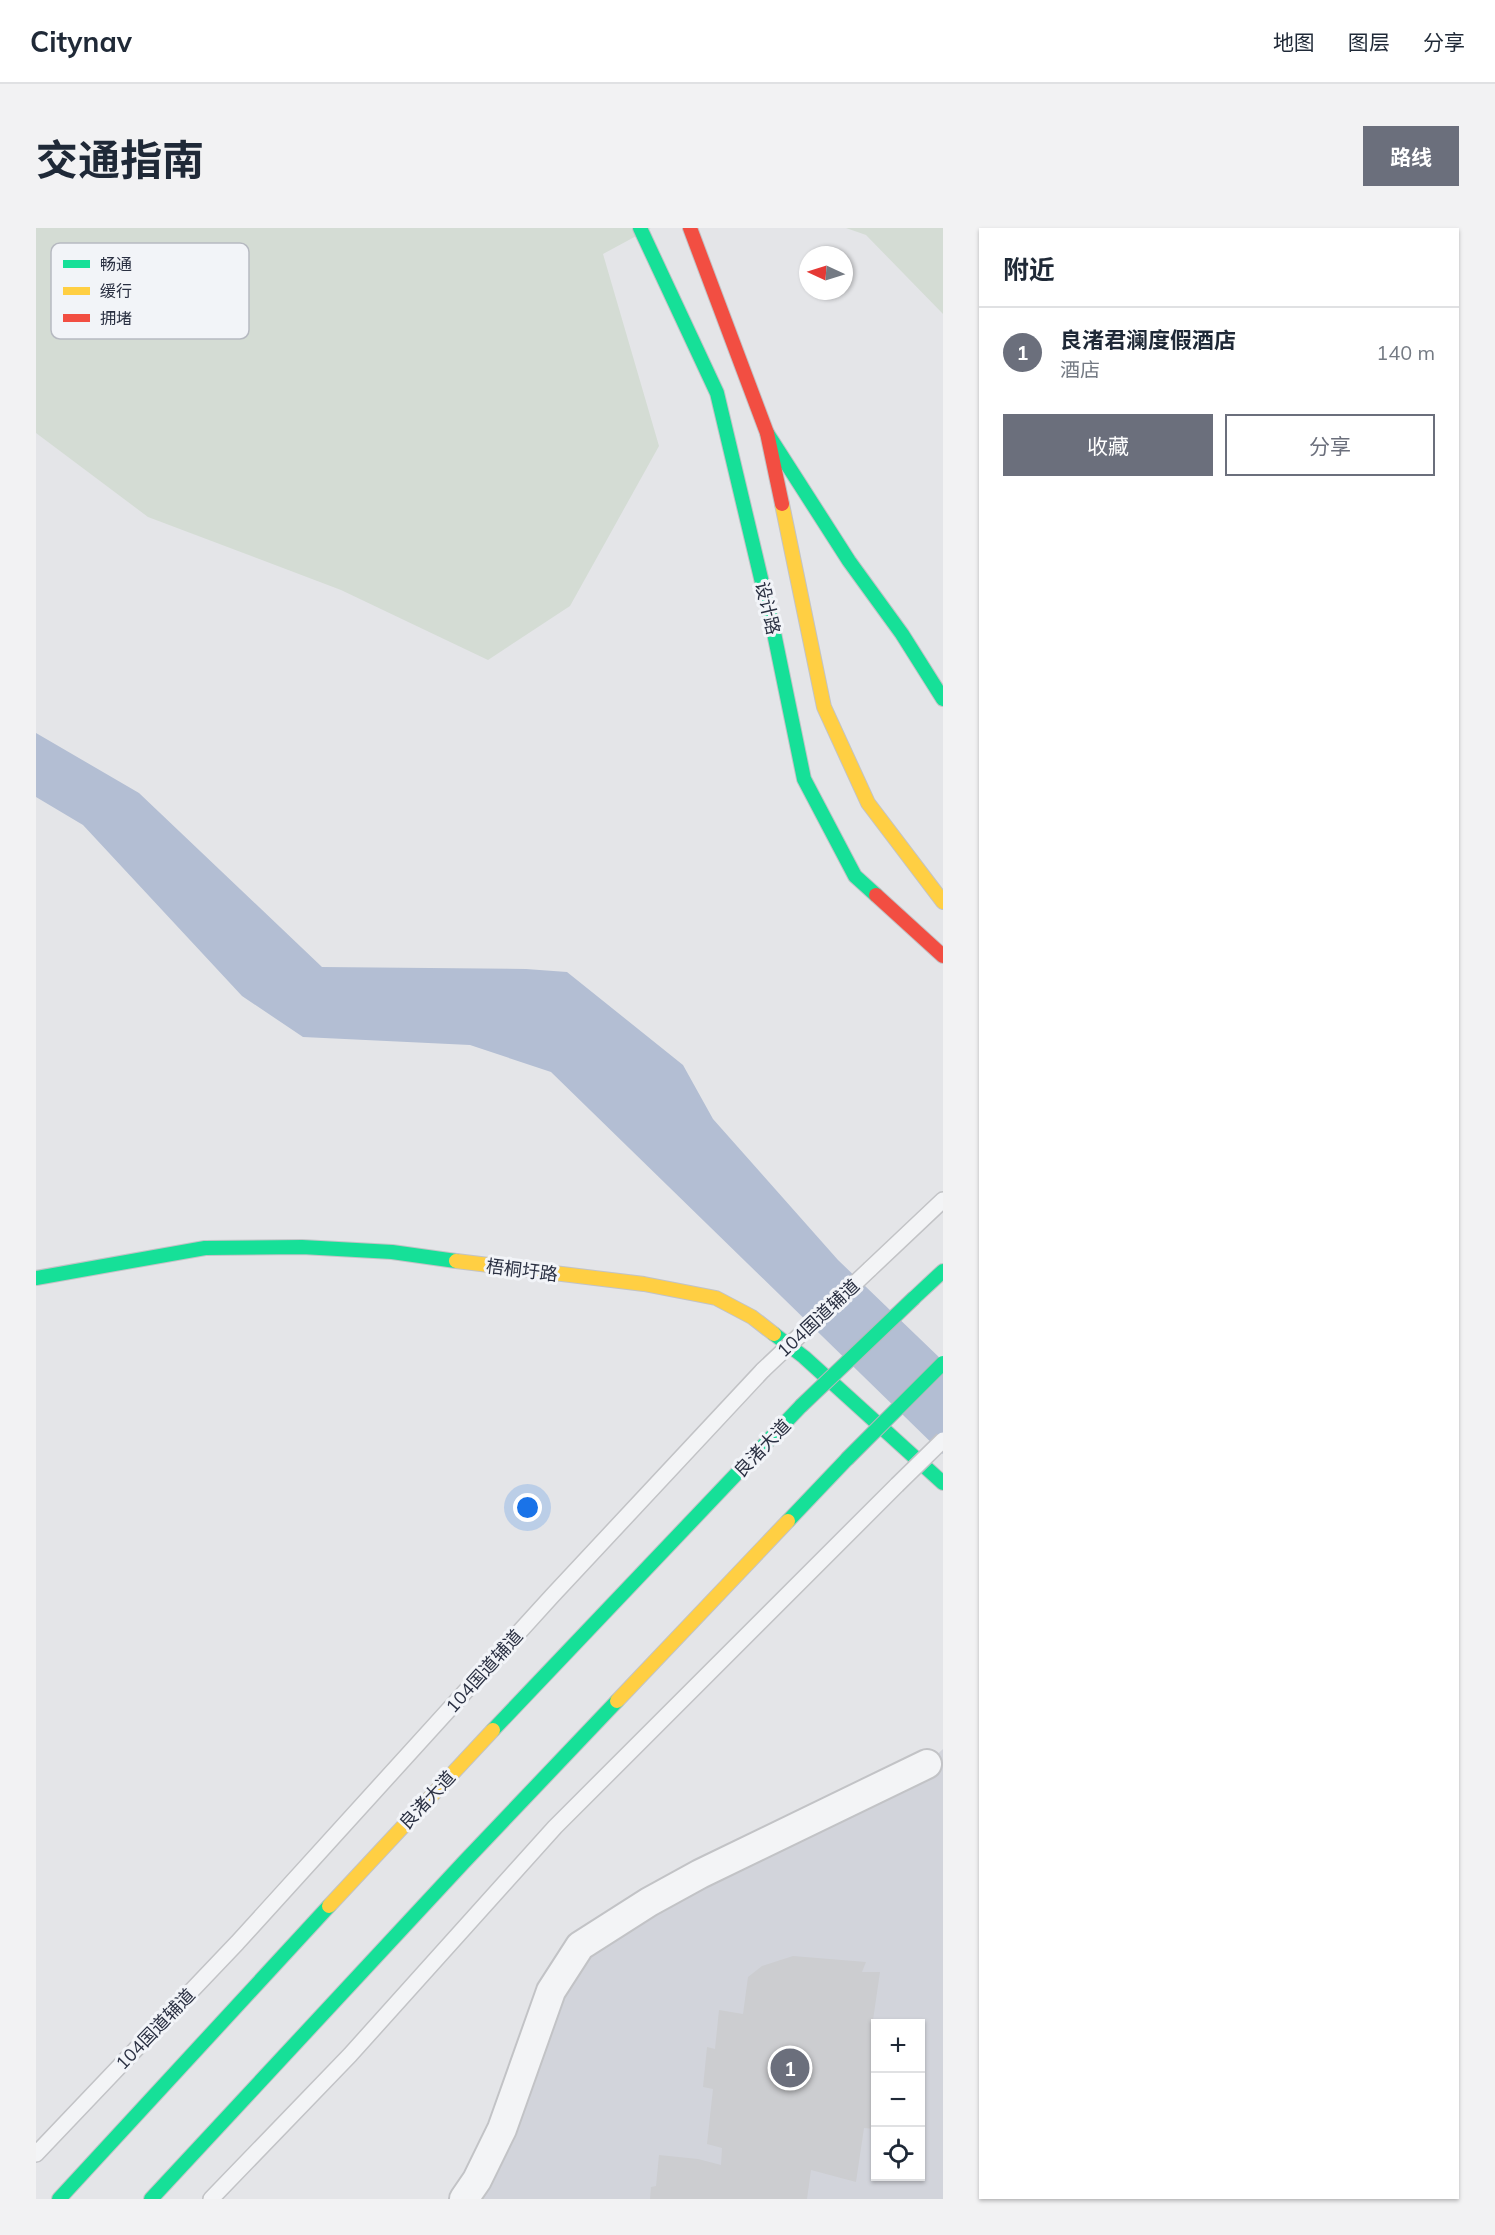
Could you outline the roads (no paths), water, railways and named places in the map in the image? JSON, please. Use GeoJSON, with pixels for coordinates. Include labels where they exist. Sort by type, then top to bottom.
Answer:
{"type":"FeatureCollection","features":[{"type":"Feature","properties":{"kind":"main road","name":"设计路"},"geometry":{"type":"LineString","coordinates":[[640,228],[717,393],[774,633],[804,779],[855,876],[943,956]]}},
{"type":"Feature","properties":{"kind":"main road","name":"设计路"},"geometry":{"type":"LineString","coordinates":[[690,228],[767,432],[824,707],[868,803],[943,902]]}},
{"type":"Feature","properties":{"kind":"main road"},"geometry":{"type":"LineString","coordinates":[[767,432],[849,561],[902,634],[943,699]]}},
{"type":"Feature","properties":{"kind":"main road","name":"梧桐圩路"},"geometry":{"type":"LineString","coordinates":[[36,1278],[205,1248],[302,1247],[392,1252],[531,1272],[644,1284],[716,1298],[752,1317],[804,1357],[943,1483]]}},
{"type":"Feature","properties":{"kind":"main road","name":"良渚大道"},"geometry":{"type":"LineString","coordinates":[[59,2199],[433,1792],[801,1406],[943,1271]]}},
{"type":"Feature","properties":{"kind":"main road"},"geometry":{"type":"LineString","coordinates":[[151,2199],[464,1862],[847,1459],[943,1363]]}},
{"type":"Feature","properties":{"kind":"street"},"geometry":{"type":"LineString","coordinates":[[464,2199],[477,2180],[502,2129],[550,1991],[580,1946],[649,1902],[699,1874],[927,1764]]}},
{"type":"Feature","properties":{"kind":"lane","name":"104国道辅道"},"geometry":{"type":"LineString","coordinates":[[36,2154],[237,1943],[552,1596],[763,1370],[943,1200]]}},
{"type":"Feature","properties":{"kind":"lane"},"geometry":{"type":"LineString","coordinates":[[211,2199],[350,2055],[555,1827],[943,1440]]}},
{"type":"Feature","properties":{"kind":"water"},"geometry":{"type":"Polygon","coordinates":[[[36,733],[139,793],[322,967],[526,969],[567,972],[683,1065],[713,1119],[838,1260],[943,1361],[943,1454],[551,1072],[470,1045],[303,1037],[242,996],[83,825],[36,797],[36,733]]]}},
{"type":"Feature","properties":{"kind":"place","name":"良渚君澜度假酒店"},"geometry":{"type":"Point","coordinates":[790,2068]}}]}
